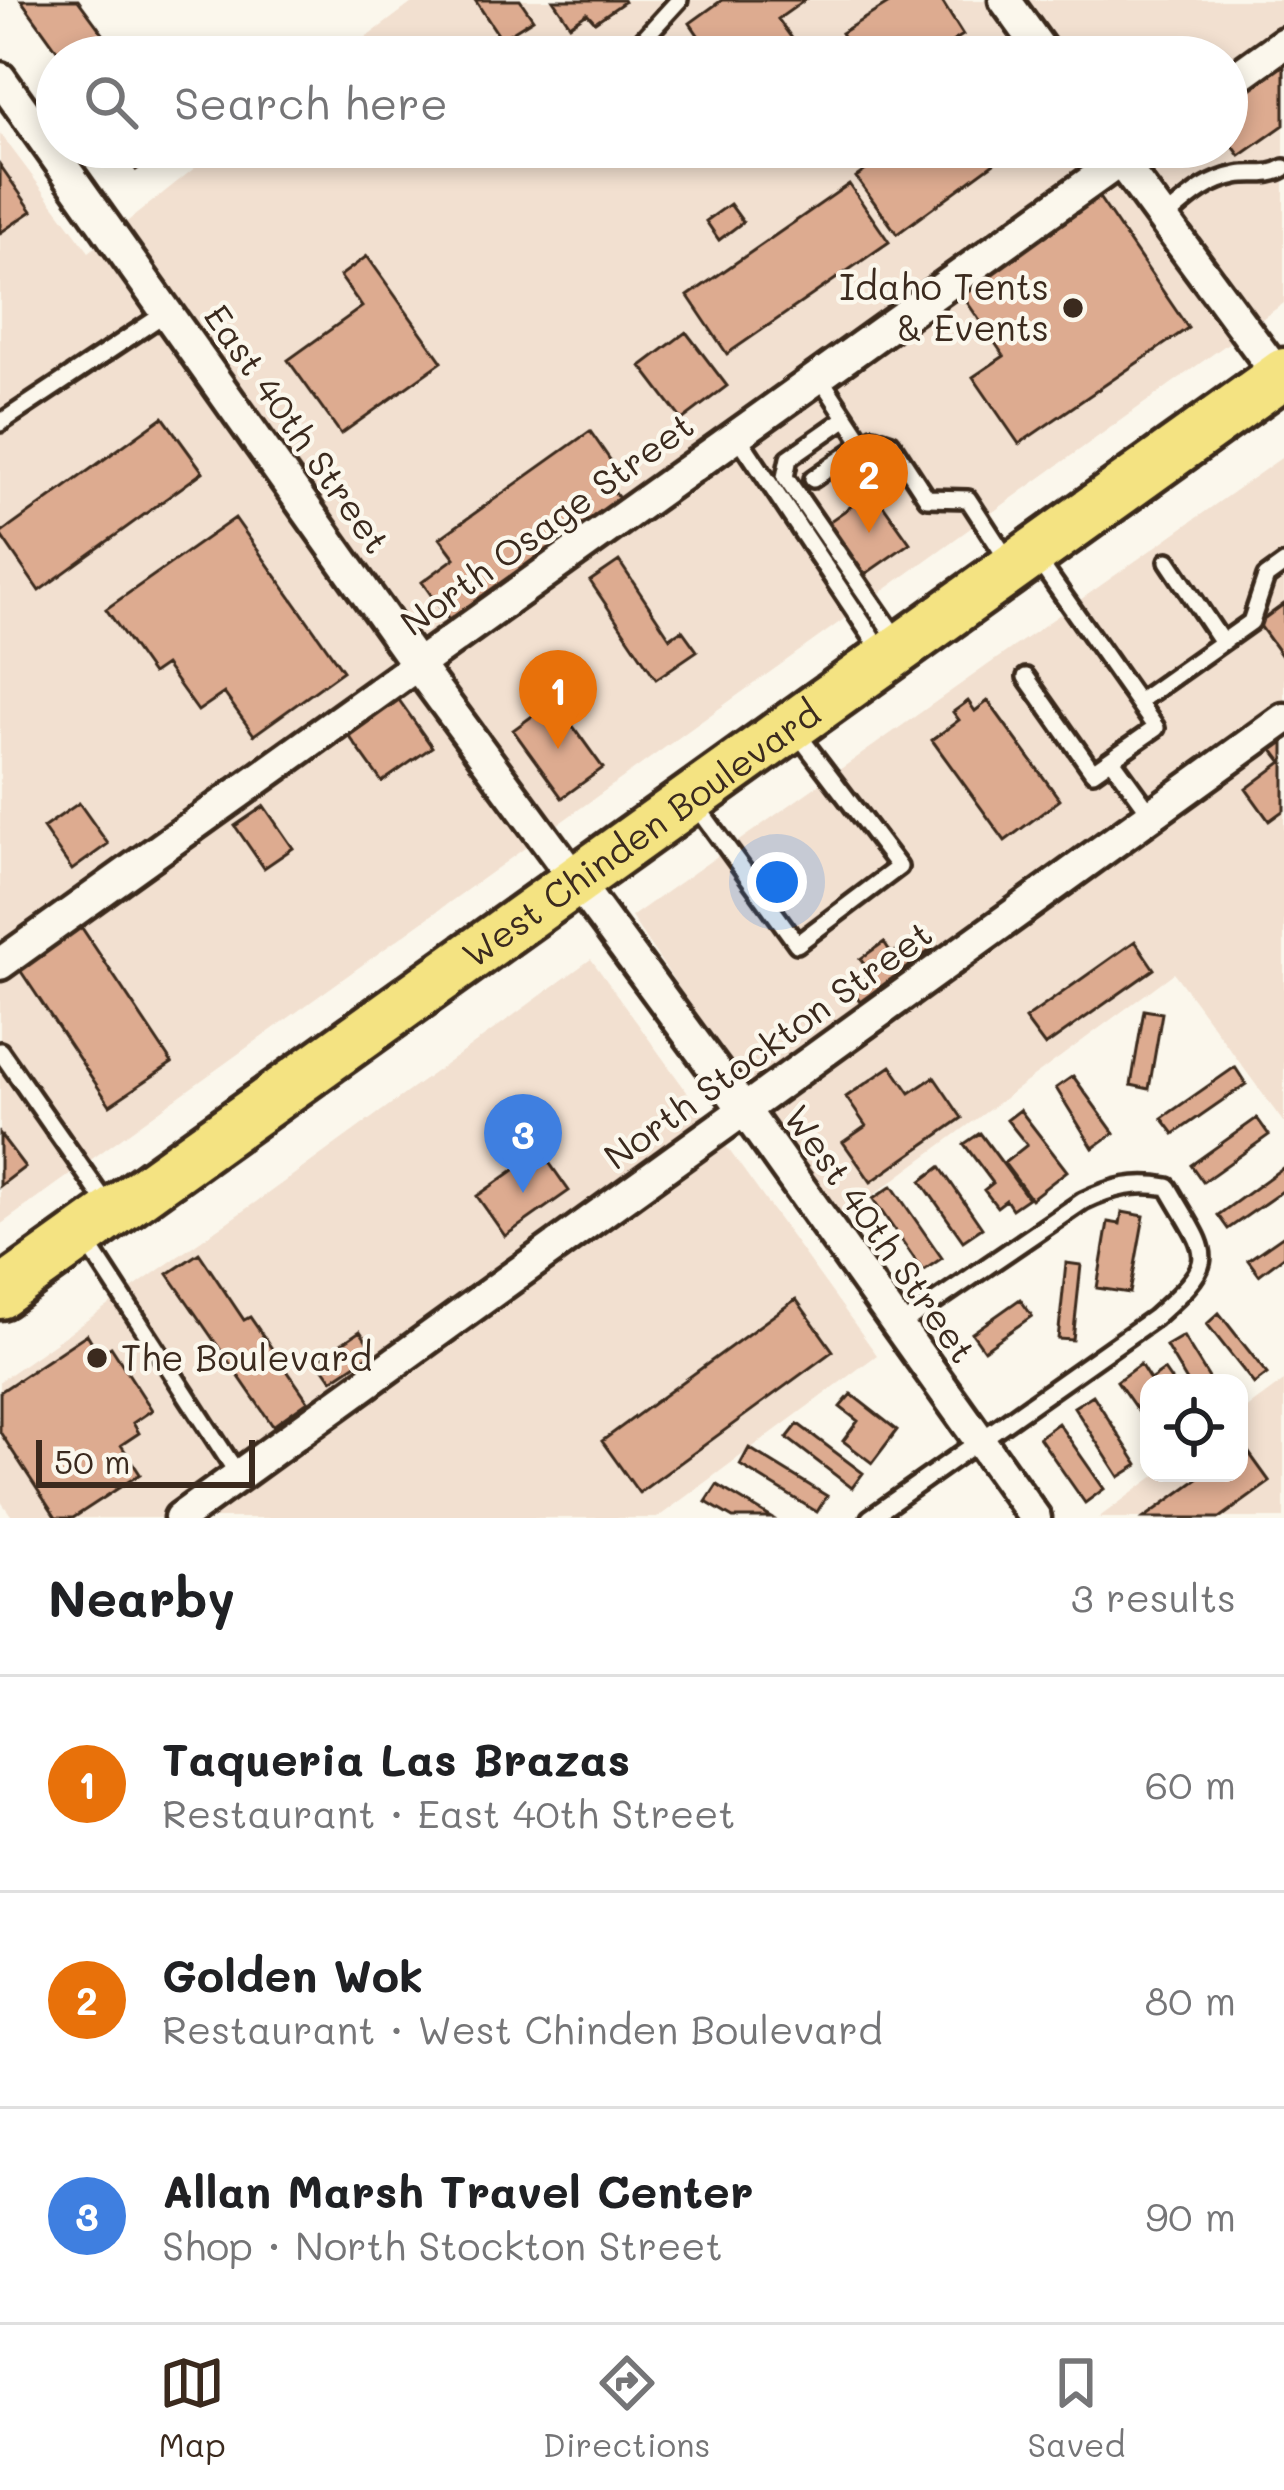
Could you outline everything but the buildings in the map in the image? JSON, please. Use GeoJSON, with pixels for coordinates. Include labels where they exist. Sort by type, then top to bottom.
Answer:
{"type":"FeatureCollection","features":[{"type":"Feature","properties":{"kind":"main road","name":"West Chinden Boulevard"},"geometry":{"type":"LineString","coordinates":[[0,1294],[1282,378]]}},
{"type":"Feature","properties":{"kind":"street"},"geometry":{"type":"LineString","coordinates":[[1005,0],[1031,36]]}},
{"type":"Feature","properties":{"kind":"street"},"geometry":{"type":"LineString","coordinates":[[1248,69],[1284,43]]}},
{"type":"Feature","properties":{"kind":"street","name":"East 40th Street"},"geometry":{"type":"LineString","coordinates":[[0,78],[36,128]]}},
{"type":"Feature","properties":{"kind":"street","name":"East 40th Street"},"geometry":{"type":"LineString","coordinates":[[64,168],[576,881]]}},
{"type":"Feature","properties":{"kind":"street","name":"North Osage Street"},"geometry":{"type":"LineString","coordinates":[[0,964],[819,376],[1100,168]]}},
{"type":"Feature","properties":{"kind":"street"},"geometry":{"type":"LineString","coordinates":[[1132,168],[1163,220],[1282,378]]}},
{"type":"Feature","properties":{"kind":"street","name":"North Stockton Street"},"geometry":{"type":"LineString","coordinates":[[180,1518],[1284,719]]}},
{"type":"Feature","properties":{"kind":"street","name":"West 40th Street"},"geometry":{"type":"LineString","coordinates":[[576,881],[1034,1518]]}},
{"type":"Feature","properties":{"kind":"lane"},"geometry":{"type":"LineString","coordinates":[[646,36],[679,0]]}},
{"type":"Feature","properties":{"kind":"lane"},"geometry":{"type":"LineString","coordinates":[[1163,220],[1206,183],[1240,174],[1275,174],[1284,168]]}},
{"type":"Feature","properties":{"kind":"lane"},"geometry":{"type":"LineString","coordinates":[[0,423],[167,312]]}},
{"type":"Feature","properties":{"kind":"lane"},"geometry":{"type":"LineString","coordinates":[[819,376],[863,443]]}},
{"type":"Feature","properties":{"kind":"lane"},"geometry":{"type":"LineString","coordinates":[[846,418],[789,458],[784,477],[894,652]]}},
{"type":"Feature","properties":{"kind":"lane"},"geometry":{"type":"LineString","coordinates":[[737,435],[894,652]]}},
{"type":"Feature","properties":{"kind":"lane"},"geometry":{"type":"LineString","coordinates":[[813,479],[873,436],[891,443],[927,498],[968,499],[1023,560],[1156,728],[1094,772],[1027,677]]}},
{"type":"Feature","properties":{"kind":"lane"},"geometry":{"type":"LineString","coordinates":[[1168,561],[1222,643]]}},
{"type":"Feature","properties":{"kind":"lane"},"geometry":{"type":"LineString","coordinates":[[1138,703],[1251,622],[1266,577],[1284,564]]}},
{"type":"Feature","properties":{"kind":"lane"},"geometry":{"type":"LineString","coordinates":[[691,798],[797,944],[899,867],[791,726]]}},
{"type":"Feature","properties":{"kind":"lane"},"geometry":{"type":"LineString","coordinates":[[1112,760],[1151,815]]}},
{"type":"Feature","properties":{"kind":"lane"},"geometry":{"type":"LineString","coordinates":[[0,1051],[239,1475]]}},
{"type":"Feature","properties":{"kind":"lane"},"geometry":{"type":"LineString","coordinates":[[870,1518],[1154,1318],[1194,1282],[1204,1253],[1195,1226],[1168,1187],[1146,1183],[1112,1188],[1083,1201],[898,1327]]}},
{"type":"Feature","properties":{"kind":"shaded area"},"geometry":{"type":"Polygon","coordinates":[[[416,0],[1284,0],[1284,303],[0,1225],[0,133],[89,252],[195,168],[1248,168],[1248,36],[368,36],[416,0]]]}},
{"type":"Feature","properties":{"kind":"shaded area"},"geometry":{"type":"Polygon","coordinates":[[[1284,456],[1284,1123],[1174,973],[837,1222],[631,917],[1284,456]]]}},
{"type":"Feature","properties":{"kind":"shaded area"},"geometry":{"type":"Polygon","coordinates":[[[591,959],[877,1355],[657,1518],[13,1518],[0,1500],[0,1381],[591,959]]]}},
{"type":"Feature","properties":{"kind":"shaded area"},"geometry":{"type":"Polygon","coordinates":[[[1284,1381],[1284,1518],[1098,1518],[1147,1482],[1248,1482],[1248,1407],[1284,1381]]]}},
{"type":"Feature","properties":{"kind":"place","name":"Idaho Tents & Events"},"geometry":{"type":"Point","coordinates":[1073,308]}},
{"type":"Feature","properties":{"kind":"place","name":"Golden Wok"},"geometry":{"type":"Point","coordinates":[869,533]}},
{"type":"Feature","properties":{"kind":"place","name":"Taqueria Las Brazas"},"geometry":{"type":"Point","coordinates":[558,749]}},
{"type":"Feature","properties":{"kind":"place","name":"Allan Marsh Travel Center"},"geometry":{"type":"Point","coordinates":[523,1193]}},
{"type":"Feature","properties":{"kind":"place","name":"The Boulevard"},"geometry":{"type":"Point","coordinates":[97,1358]}}]}
